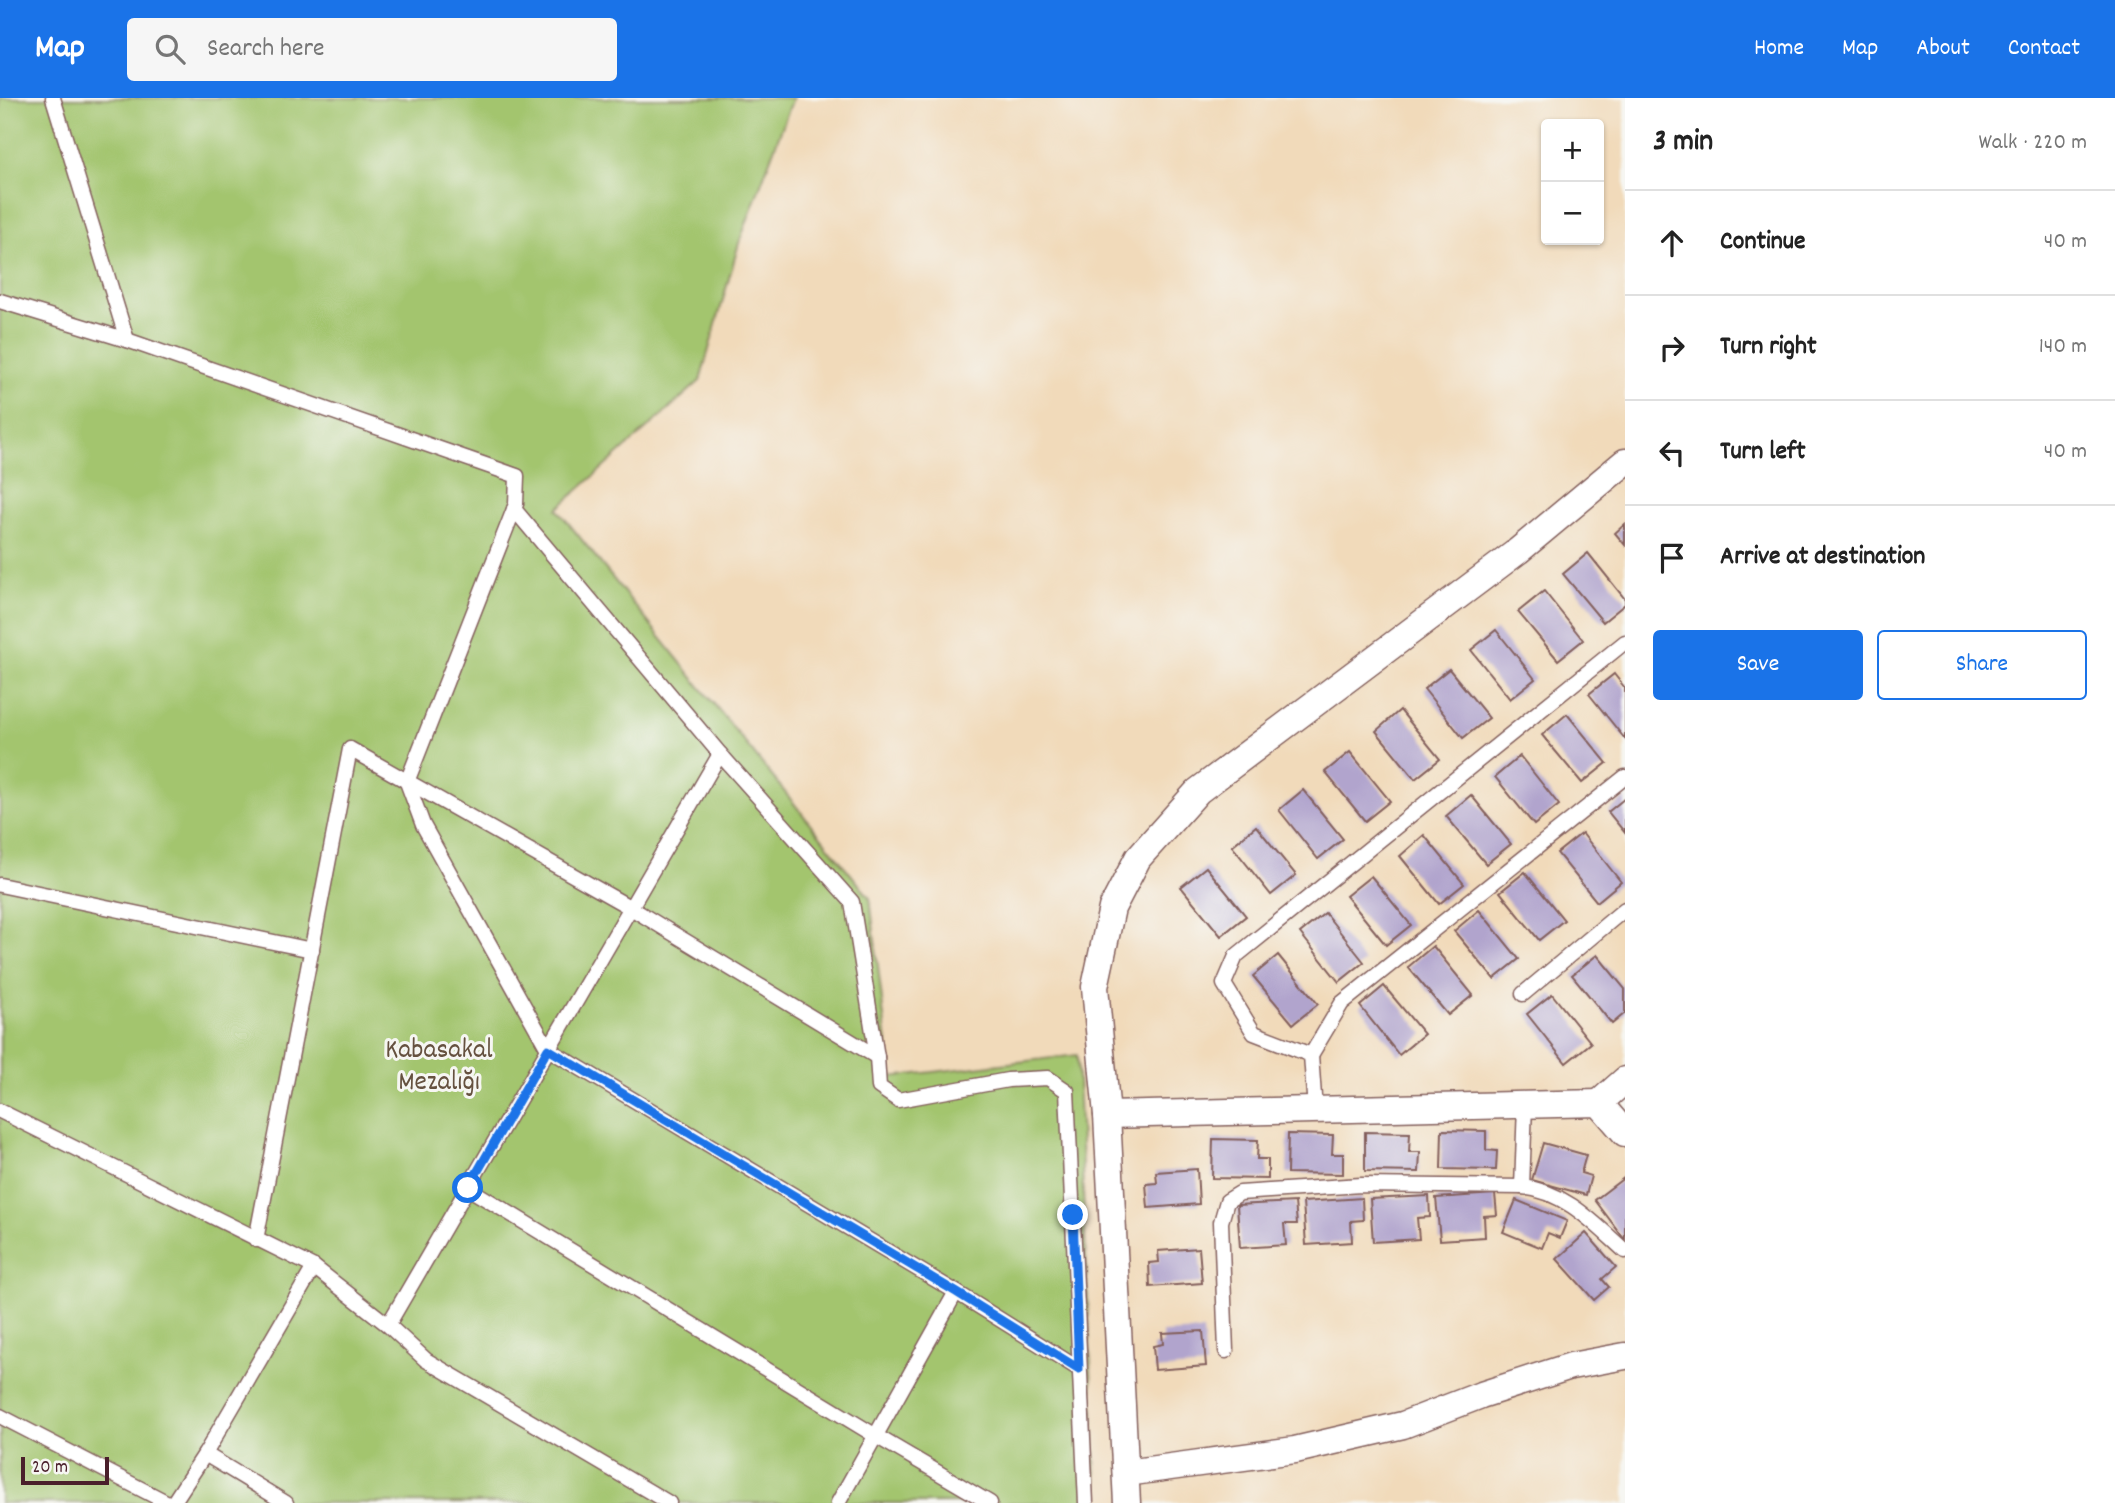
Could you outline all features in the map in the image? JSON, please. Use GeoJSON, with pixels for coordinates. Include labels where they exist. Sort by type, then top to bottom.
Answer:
{"type":"FeatureCollection","features":[{"type":"Feature","properties":{"kind":"street"},"geometry":{"type":"LineString","coordinates":[[1127,1503],[1107,1115],[1095,987],[1112,908],[1138,858],[1198,792],[1518,551],[1625,462]]}},
{"type":"Feature","properties":{"kind":"street"},"geometry":{"type":"LineString","coordinates":[[1107,1115],[1599,1103],[1625,1080]]}},
{"type":"Feature","properties":{"kind":"street"},"geometry":{"type":"LineString","coordinates":[[1599,1103],[1625,1133]]}},
{"type":"Feature","properties":{"kind":"street"},"geometry":{"type":"LineString","coordinates":[[1126,1473],[1295,1450],[1404,1425],[1481,1395],[1571,1366],[1625,1356]]}},
{"type":"Feature","properties":{"kind":"lane"},"geometry":{"type":"LineString","coordinates":[[53,98],[127,340]]}},
{"type":"Feature","properties":{"kind":"lane"},"geometry":{"type":"LineString","coordinates":[[0,301],[127,340],[517,476],[514,509],[407,782],[423,825],[548,1049],[956,1292],[1079,1369]]}},
{"type":"Feature","properties":{"kind":"lane"},"geometry":{"type":"LineString","coordinates":[[514,509],[720,754],[852,902],[877,1057],[879,1087],[898,1100],[1008,1080],[1048,1078],[1067,1091],[1086,1503]]}},
{"type":"Feature","properties":{"kind":"lane"},"geometry":{"type":"LineString","coordinates":[[1311,1055],[1254,1033],[1224,984],[1236,956],[1625,642]]}},
{"type":"Feature","properties":{"kind":"lane"},"geometry":{"type":"LineString","coordinates":[[256,1240],[350,749],[631,908],[877,1057]]}},
{"type":"Feature","properties":{"kind":"lane"},"geometry":{"type":"LineString","coordinates":[[388,1325],[720,754]]}},
{"type":"Feature","properties":{"kind":"lane"},"geometry":{"type":"LineString","coordinates":[[1315,1110],[1311,1055],[1342,1003],[1625,777]]}},
{"type":"Feature","properties":{"kind":"lane"},"geometry":{"type":"LineString","coordinates":[[0,885],[312,950]]}},
{"type":"Feature","properties":{"kind":"lane"},"geometry":{"type":"LineString","coordinates":[[1523,994],[1625,909]]}},
{"type":"Feature","properties":{"kind":"lane"},"geometry":{"type":"LineString","coordinates":[[1522,1187],[1525,1105]]}},
{"type":"Feature","properties":{"kind":"lane"},"geometry":{"type":"LineString","coordinates":[[0,1111],[314,1267],[388,1325],[426,1360],[669,1503]]}},
{"type":"Feature","properties":{"kind":"lane"},"geometry":{"type":"LineString","coordinates":[[1226,1351],[1221,1222],[1227,1201],[1240,1193],[1362,1185],[1539,1188],[1576,1207],[1625,1251]]}},
{"type":"Feature","properties":{"kind":"lane"},"geometry":{"type":"LineString","coordinates":[[468,1188],[990,1503]]}},
{"type":"Feature","properties":{"kind":"lane"},"geometry":{"type":"LineString","coordinates":[[0,1416],[171,1503],[205,1454],[314,1267]]}},
{"type":"Feature","properties":{"kind":"lane"},"geometry":{"type":"LineString","coordinates":[[838,1503],[956,1292]]}},
{"type":"Feature","properties":{"kind":"lane"},"geometry":{"type":"LineString","coordinates":[[205,1454],[286,1503]]}},
{"type":"Feature","properties":{"kind":"green space","name":"Kabasakal Mezalığı"},"geometry":{"type":"Polygon","coordinates":[[[0,98],[793,98],[739,243],[700,381],[557,509],[870,898],[891,1077],[1077,1055],[1097,1503],[0,1503],[0,98]]]}},
{"type":"Feature","properties":{"kind":"building"},"geometry":{"type":"Polygon","coordinates":[[[1625,524],[1625,545],[1615,533],[1625,524]]]}},
{"type":"Feature","properties":{"kind":"building"},"geometry":{"type":"Polygon","coordinates":[[[1588,553],[1625,599],[1625,604],[1603,622],[1563,574],[1588,553]]]}},
{"type":"Feature","properties":{"kind":"building"},"geometry":{"type":"Polygon","coordinates":[[[1544,591],[1583,640],[1558,660],[1518,612],[1544,591]]]}},
{"type":"Feature","properties":{"kind":"building"},"geometry":{"type":"Polygon","coordinates":[[[1496,630],[1535,679],[1510,699],[1471,650],[1496,630]]]}},
{"type":"Feature","properties":{"kind":"building"},"geometry":{"type":"Polygon","coordinates":[[[1449,669],[1489,718],[1463,738],[1424,689],[1449,669]]]}},
{"type":"Feature","properties":{"kind":"building"},"geometry":{"type":"Polygon","coordinates":[[[1614,674],[1625,688],[1625,739],[1589,694],[1614,674]]]}},
{"type":"Feature","properties":{"kind":"building"},"geometry":{"type":"Polygon","coordinates":[[[1400,710],[1440,759],[1415,779],[1376,731],[1400,710]]]}},
{"type":"Feature","properties":{"kind":"building"},"geometry":{"type":"Polygon","coordinates":[[[1567,714],[1607,763],[1582,783],[1542,735],[1567,714]]]}},
{"type":"Feature","properties":{"kind":"building"},"geometry":{"type":"Polygon","coordinates":[[[1350,752],[1390,801],[1365,821],[1325,772],[1350,752]]]}},
{"type":"Feature","properties":{"kind":"building"},"geometry":{"type":"Polygon","coordinates":[[[1520,756],[1559,805],[1534,825],[1495,777],[1520,756]]]}},
{"type":"Feature","properties":{"kind":"building"},"geometry":{"type":"Polygon","coordinates":[[[1303,790],[1343,839],[1318,859],[1279,810],[1303,790]]]}},
{"type":"Feature","properties":{"kind":"building"},"geometry":{"type":"Polygon","coordinates":[[[1471,795],[1511,844],[1486,864],[1446,816],[1471,795]]]}},
{"type":"Feature","properties":{"kind":"building"},"geometry":{"type":"Polygon","coordinates":[[[1625,798],[1625,833],[1608,812],[1625,798]]]}},
{"type":"Feature","properties":{"kind":"building"},"geometry":{"type":"Polygon","coordinates":[[[1256,826],[1296,875],[1271,895],[1232,846],[1256,826]]]}},
{"type":"Feature","properties":{"kind":"building"},"geometry":{"type":"Polygon","coordinates":[[[1582,833],[1621,882],[1597,902],[1557,853],[1582,833]]]}},
{"type":"Feature","properties":{"kind":"building"},"geometry":{"type":"Polygon","coordinates":[[[1424,835],[1464,884],[1439,904],[1400,856],[1424,835]]]}},
{"type":"Feature","properties":{"kind":"building"},"geometry":{"type":"Polygon","coordinates":[[[1206,867],[1246,916],[1221,936],[1181,887],[1206,867]]]}},
{"type":"Feature","properties":{"kind":"building"},"geometry":{"type":"Polygon","coordinates":[[[1525,872],[1564,920],[1539,940],[1500,892],[1525,872]]]}},
{"type":"Feature","properties":{"kind":"building"},"geometry":{"type":"Polygon","coordinates":[[[1371,876],[1411,925],[1386,945],[1346,896],[1371,876]]]}},
{"type":"Feature","properties":{"kind":"building"},"geometry":{"type":"Polygon","coordinates":[[[1479,910],[1519,959],[1494,979],[1454,931],[1479,910]]]}},
{"type":"Feature","properties":{"kind":"building"},"geometry":{"type":"Polygon","coordinates":[[[1325,913],[1364,962],[1339,982],[1300,933],[1325,913]]]}},
{"type":"Feature","properties":{"kind":"building"},"geometry":{"type":"Polygon","coordinates":[[[1433,946],[1473,995],[1448,1015],[1408,967],[1433,946]]]}},
{"type":"Feature","properties":{"kind":"building"},"geometry":{"type":"Polygon","coordinates":[[[1278,955],[1318,1004],[1293,1024],[1253,976],[1278,955]]]}},
{"type":"Feature","properties":{"kind":"building"},"geometry":{"type":"Polygon","coordinates":[[[1597,955],[1625,989],[1625,1013],[1612,1024],[1572,975],[1597,955]]]}},
{"type":"Feature","properties":{"kind":"building"},"geometry":{"type":"Polygon","coordinates":[[[1384,986],[1424,1034],[1399,1055],[1360,1006],[1384,986]]]}},
{"type":"Feature","properties":{"kind":"building"},"geometry":{"type":"Polygon","coordinates":[[[1552,994],[1591,1043],[1566,1063],[1527,1014],[1552,994]]]}},
{"type":"Feature","properties":{"kind":"building"},"geometry":{"type":"Polygon","coordinates":[[[1442,1130],[1486,1131],[1486,1150],[1497,1151],[1496,1170],[1441,1169],[1442,1130]]]}},
{"type":"Feature","properties":{"kind":"building"},"geometry":{"type":"Polygon","coordinates":[[[1365,1132],[1410,1133],[1409,1152],[1420,1152],[1419,1172],[1365,1171],[1365,1132]]]}},
{"type":"Feature","properties":{"kind":"building"},"geometry":{"type":"Polygon","coordinates":[[[1288,1134],[1333,1135],[1332,1154],[1343,1154],[1343,1174],[1287,1173],[1288,1134]]]}},
{"type":"Feature","properties":{"kind":"building"},"geometry":{"type":"Polygon","coordinates":[[[1213,1139],[1258,1140],[1257,1159],[1268,1159],[1268,1179],[1212,1178],[1213,1139]]]}},
{"type":"Feature","properties":{"kind":"building"},"geometry":{"type":"Polygon","coordinates":[[[1543,1143],[1586,1155],[1581,1173],[1591,1176],[1586,1195],[1532,1180],[1543,1143]]]}},
{"type":"Feature","properties":{"kind":"building"},"geometry":{"type":"Polygon","coordinates":[[[1197,1169],[1199,1204],[1148,1208],[1146,1184],[1157,1183],[1156,1172],[1197,1169]]]}},
{"type":"Feature","properties":{"kind":"building"},"geometry":{"type":"Polygon","coordinates":[[[1625,1177],[1625,1240],[1595,1200],[1625,1177]]]}},
{"type":"Feature","properties":{"kind":"building"},"geometry":{"type":"Polygon","coordinates":[[[1495,1194],[1497,1215],[1484,1216],[1485,1237],[1440,1240],[1436,1198],[1495,1194]]]}},
{"type":"Feature","properties":{"kind":"building"},"geometry":{"type":"Polygon","coordinates":[[[1429,1196],[1430,1217],[1417,1218],[1419,1239],[1373,1242],[1370,1199],[1429,1196]]]}},
{"type":"Feature","properties":{"kind":"building"},"geometry":{"type":"Polygon","coordinates":[[[1362,1198],[1363,1220],[1351,1221],[1352,1242],[1306,1245],[1303,1202],[1362,1198]]]}},
{"type":"Feature","properties":{"kind":"building"},"geometry":{"type":"Polygon","coordinates":[[[1516,1200],[1567,1221],[1560,1238],[1548,1233],[1542,1248],[1503,1232],[1516,1200]]]}},
{"type":"Feature","properties":{"kind":"building"},"geometry":{"type":"Polygon","coordinates":[[[1295,1202],[1297,1224],[1284,1224],[1286,1245],[1240,1248],[1237,1205],[1295,1202]]]}},
{"type":"Feature","properties":{"kind":"building"},"geometry":{"type":"Polygon","coordinates":[[[1586,1233],[1616,1267],[1602,1279],[1609,1287],[1594,1300],[1557,1259],[1586,1233]]]}},
{"type":"Feature","properties":{"kind":"building"},"geometry":{"type":"Polygon","coordinates":[[[1199,1248],[1202,1283],[1150,1287],[1149,1263],[1159,1262],[1158,1251],[1199,1248]]]}},
{"type":"Feature","properties":{"kind":"building"},"geometry":{"type":"Polygon","coordinates":[[[1203,1331],[1206,1366],[1155,1370],[1153,1346],[1163,1344],[1162,1333],[1203,1331]]]}},
{"type":"Feature","properties":{"kind":"route"},"geometry":{"type":"LineString","coordinates":[[468,1188],[548,1049],[956,1292],[1079,1369],[1073,1215]]}}]}
